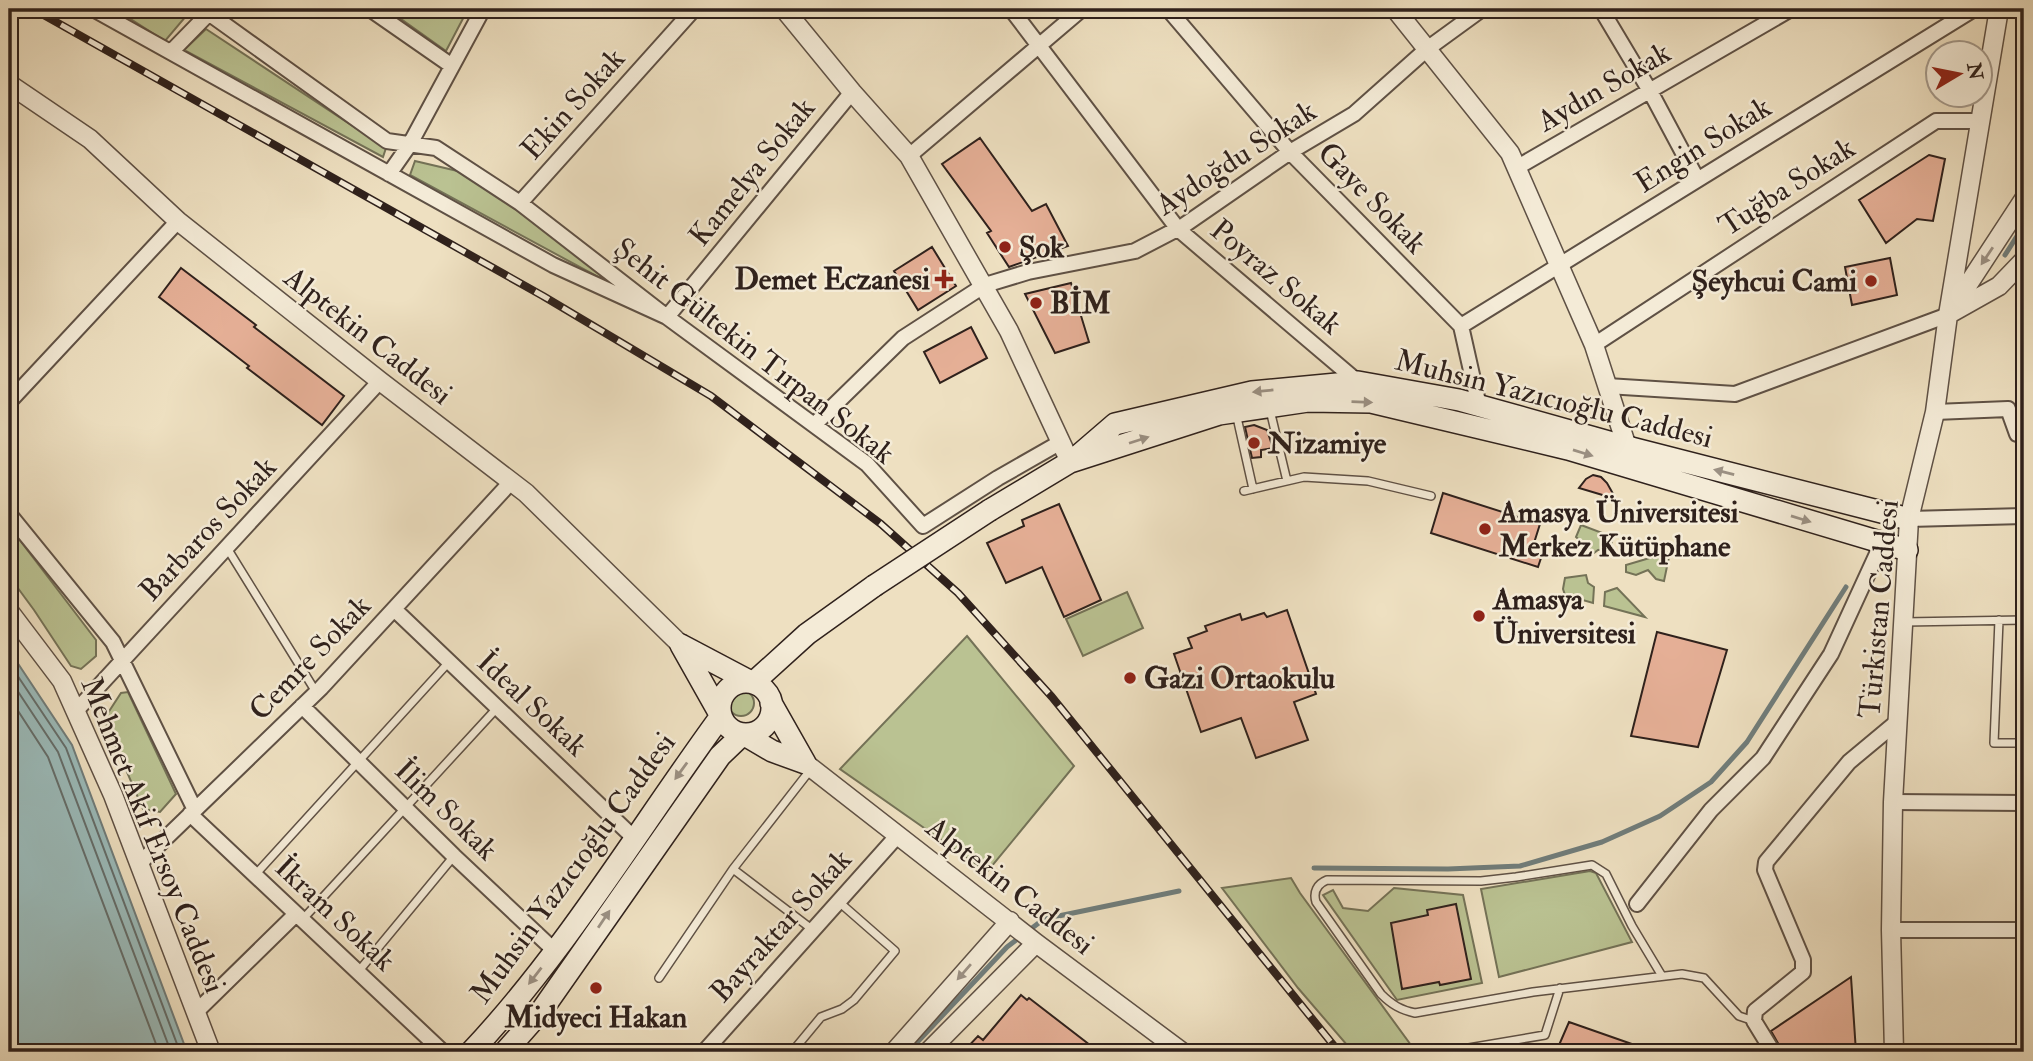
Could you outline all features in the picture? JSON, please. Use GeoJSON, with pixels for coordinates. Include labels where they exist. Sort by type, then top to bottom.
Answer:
{"type":"FeatureCollection","features":[{"type":"Feature","properties":{"kind":"main road","name":"Muhsin Yazıcıoğlu Caddesi"},"geometry":{"type":"LineString","coordinates":[[753,682],[807,634],[874,586],[990,510],[1066,452],[1115,424],[1252,392],[1359,382],[1479,406],[1909,519]]}},
{"type":"Feature","properties":{"kind":"main road","name":"Muhsin Yazıcıoğlu Caddesi"},"geometry":{"type":"LineString","coordinates":[[1066,452],[1236,412],[1308,401],[1371,402],[1568,449],[1907,550]]}},
{"type":"Feature","properties":{"kind":"main road"},"geometry":{"type":"LineString","coordinates":[[681,645],[764,689],[808,766]]}},
{"type":"Feature","properties":{"kind":"main road"},"geometry":{"type":"LineString","coordinates":[[681,645],[729,728],[808,766]]}},
{"type":"Feature","properties":{"kind":"main road"},"geometry":{"type":"LineString","coordinates":[[721,716],[722,698],[726,691],[741,682],[753,682]]}},
{"type":"Feature","properties":{"kind":"main road"},"geometry":{"type":"LineString","coordinates":[[743,734],[759,731],[765,726],[770,719],[771,703]]}},
{"type":"Feature","properties":{"kind":"main road","name":"Muhsin Yazıcıoğlu Caddesi"},"geometry":{"type":"LineString","coordinates":[[471,1052],[499,1022],[555,951],[721,716]]}},
{"type":"Feature","properties":{"kind":"main road","name":"Muhsin Yazıcıoğlu Caddesi"},"geometry":{"type":"LineString","coordinates":[[505,1052],[542,1010],[720,755],[743,734]]}},
{"type":"Feature","properties":{"kind":"street"},"geometry":{"type":"LineString","coordinates":[[93,9],[553,265],[667,317]]}},
{"type":"Feature","properties":{"kind":"street"},"geometry":{"type":"LineString","coordinates":[[370,9],[452,66]]}},
{"type":"Feature","properties":{"kind":"street"},"geometry":{"type":"LineString","coordinates":[[389,174],[410,144],[483,9]]}},
{"type":"Feature","properties":{"kind":"street","name":"Ekin Sokak"},"geometry":{"type":"LineString","coordinates":[[520,204],[694,9]]}},
{"type":"Feature","properties":{"kind":"street"},"geometry":{"type":"LineString","coordinates":[[784,9],[909,156],[985,285],[1066,452]]}},
{"type":"Feature","properties":{"kind":"street","name":"Poyraz Sokak"},"geometry":{"type":"LineString","coordinates":[[1011,9],[1178,229],[1359,382]]}},
{"type":"Feature","properties":{"kind":"street"},"geometry":{"type":"LineString","coordinates":[[909,156],[1082,9]]}},
{"type":"Feature","properties":{"kind":"street","name":"Gaye Sokak"},"geometry":{"type":"LineString","coordinates":[[1168,9],[1290,152],[1461,326]]}},
{"type":"Feature","properties":{"kind":"street"},"geometry":{"type":"LineString","coordinates":[[1395,9],[1510,153],[1594,345],[1627,447]]}},
{"type":"Feature","properties":{"kind":"street","name":"Aydoğdu Sokak"},"geometry":{"type":"LineString","coordinates":[[814,425],[902,338],[985,285],[1028,272],[1135,251],[1178,229],[1290,152],[1354,114],[1427,49],[1482,9]]}},
{"type":"Feature","properties":{"kind":"street"},"geometry":{"type":"LineString","coordinates":[[1601,9],[1650,91],[1697,180]]}},
{"type":"Feature","properties":{"kind":"street","name":"Aydın Sokak"},"geometry":{"type":"LineString","coordinates":[[1517,168],[1791,9]]}},
{"type":"Feature","properties":{"kind":"street","name":"Engin Sokak"},"geometry":{"type":"LineString","coordinates":[[1461,326],[1974,9]]}},
{"type":"Feature","properties":{"kind":"street","name":"Türkistan Caddesi"},"geometry":{"type":"LineString","coordinates":[[1894,1052],[1892,802],[1909,519],[1935,412],[1948,315],[1999,9]]}},
{"type":"Feature","properties":{"kind":"street"},"geometry":{"type":"LineString","coordinates":[[171,52],[208,10]]}},
{"type":"Feature","properties":{"kind":"street","name":"Şehit Gültekin Tırpan Sokak"},"geometry":{"type":"LineString","coordinates":[[208,10],[387,141],[436,148],[520,204],[667,317],[867,464],[923,526],[998,478],[1066,452]]}},
{"type":"Feature","properties":{"kind":"street","name":"Alptekin Caddesi"},"geometry":{"type":"LineString","coordinates":[[9,84],[90,139],[178,221],[526,493],[681,645]]}},
{"type":"Feature","properties":{"kind":"street","name":"Kamelya Sokak"},"geometry":{"type":"LineString","coordinates":[[667,317],[852,92]]}},
{"type":"Feature","properties":{"kind":"street","name":"Tuğba Sokak"},"geometry":{"type":"LineString","coordinates":[[1594,345],[1936,121],[1980,121]]}},
{"type":"Feature","properties":{"kind":"street"},"geometry":{"type":"LineString","coordinates":[[1948,315],[2024,199]]}},
{"type":"Feature","properties":{"kind":"street"},"geometry":{"type":"LineString","coordinates":[[9,402],[178,221]]}},
{"type":"Feature","properties":{"kind":"street"},"geometry":{"type":"LineString","coordinates":[[1607,386],[1735,394],[1948,315],[1999,286],[2024,260]]}},
{"type":"Feature","properties":{"kind":"street"},"geometry":{"type":"LineString","coordinates":[[1461,326],[1479,406]]}},
{"type":"Feature","properties":{"kind":"street","name":"Barbaros Sokak"},"geometry":{"type":"LineString","coordinates":[[75,712],[380,381]]}},
{"type":"Feature","properties":{"kind":"street"},"geometry":{"type":"LineString","coordinates":[[1935,412],[2008,408],[2017,434],[2024,434]]}},
{"type":"Feature","properties":{"kind":"street","name":"Cemre Sokak"},"geometry":{"type":"LineString","coordinates":[[139,864],[316,692],[511,482]]}},
{"type":"Feature","properties":{"kind":"street"},"geometry":{"type":"LineString","coordinates":[[9,514],[113,642],[192,812]]}},
{"type":"Feature","properties":{"kind":"street"},"geometry":{"type":"LineString","coordinates":[[1909,519],[2024,516]]}},
{"type":"Feature","properties":{"kind":"street"},"geometry":{"type":"LineString","coordinates":[[1637,904],[1711,810],[1763,758],[1831,654],[1882,543]]}},
{"type":"Feature","properties":{"kind":"street","name":"İdeal Sokak"},"geometry":{"type":"LineString","coordinates":[[394,610],[634,838]]}},
{"type":"Feature","properties":{"kind":"street","name":"Mehmet Akif Ersoy Caddesi"},"geometry":{"type":"LineString","coordinates":[[9,611],[62,681],[113,794],[211,1052]]}},
{"type":"Feature","properties":{"kind":"street","name":"İlim Sokak"},"geometry":{"type":"LineString","coordinates":[[302,706],[555,951]]}},
{"type":"Feature","properties":{"kind":"street"},"geometry":{"type":"LineString","coordinates":[[1773,1052],[1754,1021],[1755,1011],[1803,972],[1803,960],[1765,870],[1766,862],[1849,762],[1897,722]]}},
{"type":"Feature","properties":{"kind":"street","name":"Alptekin Caddesi"},"geometry":{"type":"LineString","coordinates":[[808,766],[1177,1051]]}},
{"type":"Feature","properties":{"kind":"street"},"geometry":{"type":"LineString","coordinates":[[1892,802],[2024,803]]}},
{"type":"Feature","properties":{"kind":"street","name":"İkram Sokak"},"geometry":{"type":"LineString","coordinates":[[192,812],[443,1052]]}},
{"type":"Feature","properties":{"kind":"street","name":"Bayraktar Sokak"},"geometry":{"type":"LineString","coordinates":[[712,1050],[813,930],[898,835]]}},
{"type":"Feature","properties":{"kind":"street"},"geometry":{"type":"LineString","coordinates":[[196,1012],[299,916]]}},
{"type":"Feature","properties":{"kind":"street"},"geometry":{"type":"LineString","coordinates":[[894,1052],[1010,921]]}},
{"type":"Feature","properties":{"kind":"street"},"geometry":{"type":"LineString","coordinates":[[1891,930],[2024,930]]}},
{"type":"Feature","properties":{"kind":"street"},"geometry":{"type":"LineString","coordinates":[[928,1052],[1036,943]]}},
{"type":"Feature","properties":{"kind":"lane"},"geometry":{"type":"LineString","coordinates":[[1269,407],[1287,481]]}},
{"type":"Feature","properties":{"kind":"lane"},"geometry":{"type":"LineString","coordinates":[[1236,412],[1249,490],[1304,477],[1368,481],[1431,496]]}},
{"type":"Feature","properties":{"kind":"lane"},"geometry":{"type":"LineString","coordinates":[[227,547],[316,692]]}},
{"type":"Feature","properties":{"kind":"lane"},"geometry":{"type":"LineString","coordinates":[[1999,620],[1994,743],[2024,743]]}},
{"type":"Feature","properties":{"kind":"lane"},"geometry":{"type":"LineString","coordinates":[[1903,622],[2024,620]]}},
{"type":"Feature","properties":{"kind":"lane"},"geometry":{"type":"LineString","coordinates":[[255,875],[449,662]]}},
{"type":"Feature","properties":{"kind":"lane"},"geometry":{"type":"LineString","coordinates":[[299,916],[407,808],[497,708]]}},
{"type":"Feature","properties":{"kind":"lane"},"geometry":{"type":"LineString","coordinates":[[659,978],[733,869],[808,766]]}},
{"type":"Feature","properties":{"kind":"lane"},"geometry":{"type":"LineString","coordinates":[[358,972],[454,856]]}},
{"type":"Feature","properties":{"kind":"lane"},"geometry":{"type":"LineString","coordinates":[[1662,976],[1606,874],[1591,865],[1482,881],[1327,880],[1316,888],[1316,902],[1381,995],[1398,1008],[1416,1013],[1560,988],[1682,974],[1704,978],[1739,1016],[1754,1021]]}},
{"type":"Feature","properties":{"kind":"lane"},"geometry":{"type":"LineString","coordinates":[[733,869],[813,930]]}},
{"type":"Feature","properties":{"kind":"lane"},"geometry":{"type":"LineString","coordinates":[[792,1052],[821,1017],[842,1009],[854,1000],[895,951],[839,901]]}},
{"type":"Feature","properties":{"kind":"lane"},"geometry":{"type":"LineString","coordinates":[[1445,1052],[1545,1035],[1560,988]]}},
{"type":"Feature","properties":{"kind":"green space"},"geometry":{"type":"Polygon","coordinates":[[[115,9],[178,9],[187,15],[165,41],[115,9]]]}},
{"type":"Feature","properties":{"kind":"green space"},"geometry":{"type":"Polygon","coordinates":[[[387,9],[468,9],[446,51],[387,9]]]}},
{"type":"Feature","properties":{"kind":"green space"},"geometry":{"type":"Polygon","coordinates":[[[206,29],[386,148],[383,157],[184,50],[206,29]]]}},
{"type":"Feature","properties":{"kind":"green space"},"geometry":{"type":"Polygon","coordinates":[[[415,161],[466,173],[637,298],[410,175],[415,161]]]}},
{"type":"Feature","properties":{"kind":"green space"},"geometry":{"type":"Polygon","coordinates":[[[1581,525],[1613,537],[1610,549],[1594,553],[1576,537],[1581,525]]]}},
{"type":"Feature","properties":{"kind":"green space"},"geometry":{"type":"Polygon","coordinates":[[[9,526],[96,640],[96,656],[81,669],[71,666],[9,576],[9,526]]]}},
{"type":"Feature","properties":{"kind":"green space"},"geometry":{"type":"Polygon","coordinates":[[[1670,552],[1664,581],[1656,579],[1648,570],[1636,575],[1626,572],[1626,565],[1670,552]]]}},
{"type":"Feature","properties":{"kind":"green space"},"geometry":{"type":"Polygon","coordinates":[[[1586,575],[1588,583],[1594,587],[1593,603],[1565,595],[1565,578],[1586,575]]]}},
{"type":"Feature","properties":{"kind":"green space"},"geometry":{"type":"Polygon","coordinates":[[[1617,588],[1645,617],[1604,606],[1605,592],[1617,588]]]}},
{"type":"Feature","properties":{"kind":"green space"},"geometry":{"type":"Polygon","coordinates":[[[1127,592],[1143,628],[1083,656],[1066,619],[1127,592]]]}},
{"type":"Feature","properties":{"kind":"green space"},"geometry":{"type":"Polygon","coordinates":[[[967,636],[1074,766],[987,872],[840,769],[967,636]]]}},
{"type":"Feature","properties":{"kind":"green space"},"geometry":{"type":"Polygon","coordinates":[[[741,690],[750,694],[754,703],[750,712],[741,716],[732,712],[728,703],[732,694],[741,690]]]}},
{"type":"Feature","properties":{"kind":"green space"},"geometry":{"type":"Polygon","coordinates":[[[128,692],[176,794],[160,812],[143,809],[104,719],[121,693],[128,692]]]}},
{"type":"Feature","properties":{"kind":"green space"},"geometry":{"type":"Polygon","coordinates":[[[1590,871],[1596,873],[1632,942],[1499,977],[1481,889],[1590,871]]]}},
{"type":"Feature","properties":{"kind":"green space"},"geometry":{"type":"Polygon","coordinates":[[[1291,878],[1416,1052],[1353,1052],[1298,988],[1222,888],[1291,878]]]}},
{"type":"Feature","properties":{"kind":"green space"},"geometry":{"type":"Polygon","coordinates":[[[1394,888],[1463,895],[1482,983],[1397,1000],[1323,895],[1333,890],[1343,908],[1368,911],[1394,888]]]}},
{"type":"Feature","properties":{"kind":"water"},"geometry":{"type":"Polygon","coordinates":[[[9,650],[72,745],[187,1052],[17,1052],[9,1029],[9,650]]]}},
{"type":"Feature","properties":{"kind":"building"},"geometry":{"type":"Polygon","coordinates":[[[980,138],[1032,211],[1046,204],[1068,246],[1009,267],[987,233],[991,231],[942,164],[980,138]]]}},
{"type":"Feature","properties":{"kind":"building"},"geometry":{"type":"Polygon","coordinates":[[[1929,155],[1945,159],[1933,221],[1917,219],[1886,243],[1859,200],[1929,155]]]}},
{"type":"Feature","properties":{"kind":"building"},"geometry":{"type":"Polygon","coordinates":[[[932,247],[956,286],[918,310],[894,271],[932,247]]]}},
{"type":"Feature","properties":{"kind":"building","name":"Şeyhcui Cami"},"geometry":{"type":"Polygon","coordinates":[[[1890,258],[1897,295],[1852,305],[1845,267],[1890,258]]]}},
{"type":"Feature","properties":{"kind":"building"},"geometry":{"type":"Polygon","coordinates":[[[181,268],[344,396],[322,425],[159,297],[181,268]]]}},
{"type":"Feature","properties":{"kind":"building"},"geometry":{"type":"Polygon","coordinates":[[[1071,283],[1089,342],[1055,353],[1025,294],[1071,283]]]}},
{"type":"Feature","properties":{"kind":"building"},"geometry":{"type":"Polygon","coordinates":[[[971,327],[987,358],[940,383],[924,352],[971,327]]]}},
{"type":"Feature","properties":{"kind":"building","name":"Nizamiye"},"geometry":{"type":"Polygon","coordinates":[[[1254,425],[1267,430],[1273,448],[1261,450],[1261,457],[1252,458],[1245,427],[1254,425]]]}},
{"type":"Feature","properties":{"kind":"building"},"geometry":{"type":"Polygon","coordinates":[[[1593,475],[1601,477],[1607,483],[1616,499],[1579,488],[1593,475]]]}},
{"type":"Feature","properties":{"kind":"building","name":"Amasya Üniversitesi Merkez Kütüphane"},"geometry":{"type":"Polygon","coordinates":[[[1443,493],[1540,524],[1534,543],[1545,546],[1538,567],[1431,533],[1443,493]]]}},
{"type":"Feature","properties":{"kind":"building"},"geometry":{"type":"Polygon","coordinates":[[[1059,504],[1101,600],[1064,617],[1042,567],[1006,583],[987,543],[1024,526],[1022,520],[1059,504]]]}},
{"type":"Feature","properties":{"kind":"building"},"geometry":{"type":"Polygon","coordinates":[[[1287,610],[1316,694],[1294,702],[1308,740],[1256,758],[1241,718],[1201,732],[1174,654],[1192,648],[1188,638],[1207,631],[1205,626],[1240,614],[1242,620],[1264,613],[1267,617],[1287,610]]]}},
{"type":"Feature","properties":{"kind":"building"},"geometry":{"type":"Polygon","coordinates":[[[1657,632],[1727,650],[1698,747],[1631,736],[1657,632]]]}},
{"type":"Feature","properties":{"kind":"building"},"geometry":{"type":"Polygon","coordinates":[[[1456,904],[1471,979],[1402,989],[1391,923],[1428,915],[1427,910],[1456,904]]]}},
{"type":"Feature","properties":{"kind":"building"},"geometry":{"type":"Polygon","coordinates":[[[1851,977],[1856,1052],[1783,1052],[1771,1031],[1851,977]]]}},
{"type":"Feature","properties":{"kind":"building"},"geometry":{"type":"Polygon","coordinates":[[[1021,995],[1027,1000],[1029,998],[1099,1052],[963,1052],[978,1036],[983,1040],[1021,995]]]}},
{"type":"Feature","properties":{"kind":"building"},"geometry":{"type":"Polygon","coordinates":[[[1569,1022],[1649,1050],[1649,1052],[1556,1052],[1569,1022]]]}},
{"type":"Feature","properties":{"kind":"waterway"},"geometry":{"type":"LineString","coordinates":[[2005,255],[2024,225]]}},
{"type":"Feature","properties":{"kind":"waterway"},"geometry":{"type":"LineString","coordinates":[[1314,868],[1448,869],[1520,866],[1602,842],[1660,816],[1711,782],[1747,742],[1846,587]]}},
{"type":"Feature","properties":{"kind":"waterway"},"geometry":{"type":"LineString","coordinates":[[908,1052],[1007,947],[1044,919],[1179,891]]}},
{"type":"Feature","properties":{"kind":"railway"},"geometry":{"type":"LineString","coordinates":[[33,9],[543,296],[711,396],[881,524],[958,593],[1052,697],[1339,1052]]}},
{"type":"Feature","properties":{"kind":"place","name":"Şok"},"geometry":{"type":"Point","coordinates":[1005,247]}},
{"type":"Feature","properties":{"kind":"place","name":"Demet Eczanesi"},"geometry":{"type":"Point","coordinates":[944,279]}},
{"type":"Feature","properties":{"kind":"place","name":"Şeyhcui Cami"},"geometry":{"type":"Point","coordinates":[1871,281]}},
{"type":"Feature","properties":{"kind":"place","name":"BİM"},"geometry":{"type":"Point","coordinates":[1036,303]}},
{"type":"Feature","properties":{"kind":"place","name":"Nizamiye"},"geometry":{"type":"Point","coordinates":[1254,443]}},
{"type":"Feature","properties":{"kind":"place","name":"Amasya Üniversitesi Merkez Kütüphane"},"geometry":{"type":"Point","coordinates":[1485,529]}},
{"type":"Feature","properties":{"kind":"place","name":"Amasya Üniversitesi"},"geometry":{"type":"Point","coordinates":[1479,616]}},
{"type":"Feature","properties":{"kind":"place","name":"Gazi Ortaokulu"},"geometry":{"type":"Point","coordinates":[1130,678]}},
{"type":"Feature","properties":{"kind":"place","name":"Midyeci Hakan"},"geometry":{"type":"Point","coordinates":[596,988]}}]}
